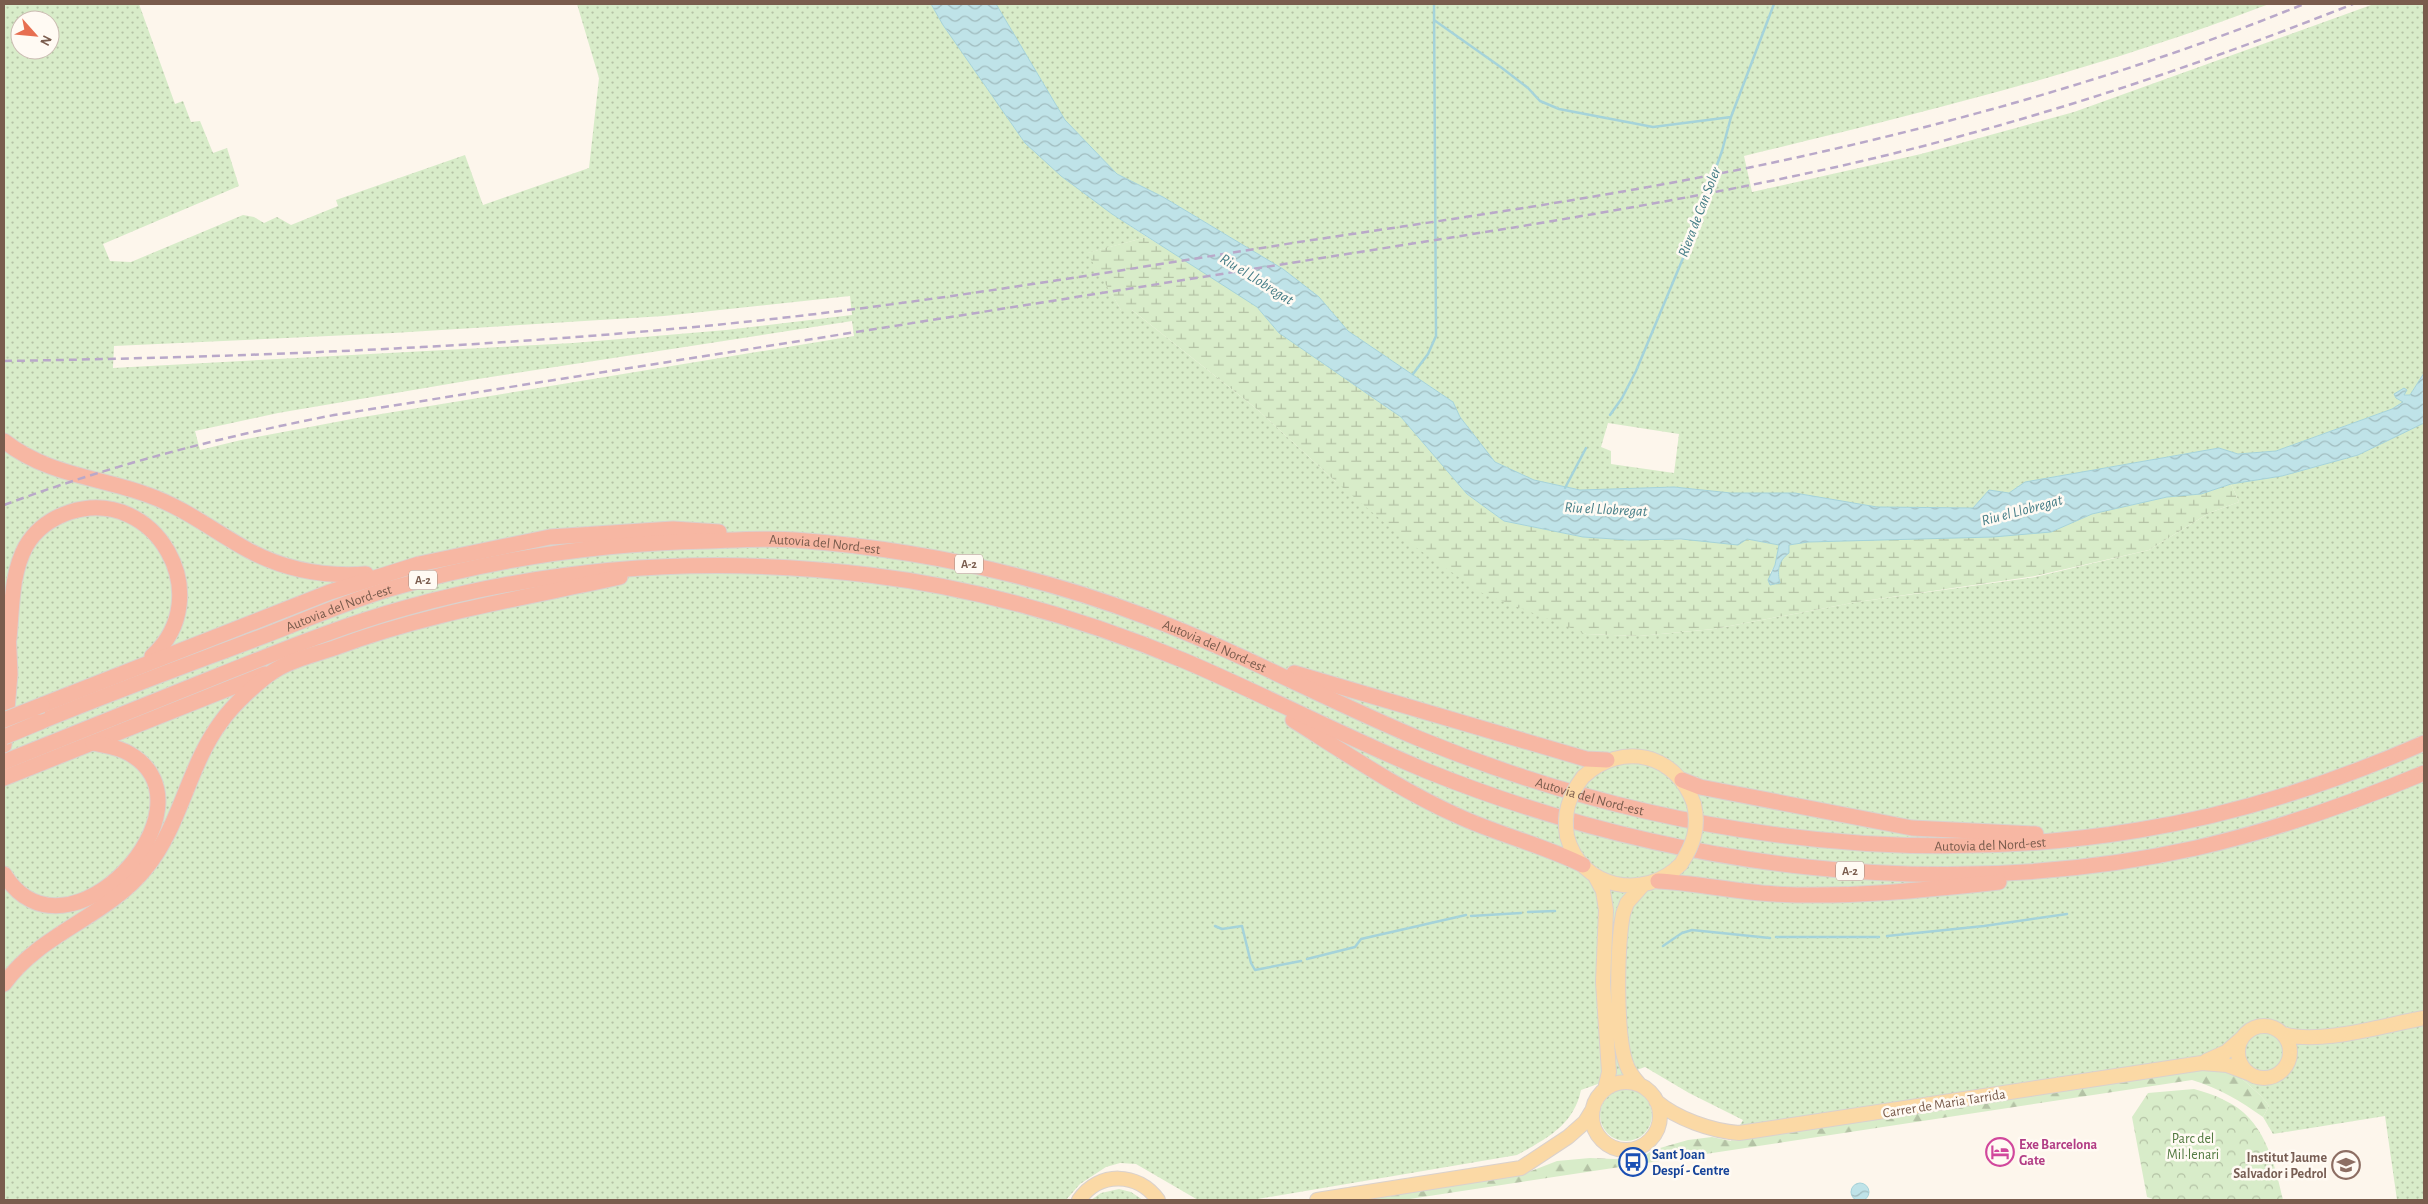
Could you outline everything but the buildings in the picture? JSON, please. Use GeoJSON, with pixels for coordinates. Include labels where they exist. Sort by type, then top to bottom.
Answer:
{"type":"FeatureCollection","features":[{"type":"Feature","properties":{"kind":"highway"},"geometry":{"type":"LineString","coordinates":[[4,440],[29,458],[54,469],[138,492],[170,504],[249,551],[291,568],[331,575],[390,572]]}},
{"type":"Feature","properties":{"kind":"highway"},"geometry":{"type":"LineString","coordinates":[[4,745],[7,724],[9,639],[19,565],[25,548],[45,524],[58,516],[97,506],[126,513],[141,520],[154,531],[164,544],[178,575],[179,611],[167,643],[144,664]]}},
{"type":"Feature","properties":{"kind":"highway"},"geometry":{"type":"LineString","coordinates":[[4,720],[330,592],[419,564],[550,537],[673,529],[788,539]]}},
{"type":"Feature","properties":{"kind":"highway","name":"Autovia del Nord-est"},"geometry":{"type":"LineString","coordinates":[[4,737],[383,591],[469,568],[555,552],[653,542],[788,539],[910,553],[1033,579],[1145,616],[1247,659],[1415,736],[1478,761],[1564,790],[1668,816],[1794,837],[1895,846],[1994,846],[2100,836],[2183,822],[2245,807],[2348,774],[2424,743]]}},
{"type":"Feature","properties":{"kind":"highway"},"geometry":{"type":"LineString","coordinates":[[4,778],[361,638],[486,603],[669,566]]}},
{"type":"Feature","properties":{"kind":"highway","name":"Autovia del Nord-est"},"geometry":{"type":"LineString","coordinates":[[4,762],[302,642],[411,606],[551,577],[669,566],[833,571],[958,590],[1077,620],[1185,661],[1333,730],[1470,787],[1586,824],[1705,852],[1792,865],[1890,873],[2000,873],[2102,864],[2195,848],[2257,833],[2344,805],[2424,773]]}},
{"type":"Feature","properties":{"kind":"highway"},"geometry":{"type":"LineString","coordinates":[[4,590],[9,639]]}},
{"type":"Feature","properties":{"kind":"highway"},"geometry":{"type":"LineString","coordinates":[[1247,659],[1586,759],[1607,760]]}},
{"type":"Feature","properties":{"kind":"highway"},"geometry":{"type":"LineString","coordinates":[[4,874],[10,884],[25,896],[46,904],[57,905],[78,902],[147,868],[164,841],[210,738],[233,707],[278,669]]}},
{"type":"Feature","properties":{"kind":"highway"},"geometry":{"type":"LineString","coordinates":[[1230,682],[1392,782],[1432,804],[1483,827],[1556,853],[1583,865]]}},
{"type":"Feature","properties":{"kind":"highway"},"geometry":{"type":"LineString","coordinates":[[4,984],[42,947],[113,902],[129,878],[152,828],[157,814],[158,795],[154,779],[140,760],[118,748],[91,744]]}},
{"type":"Feature","properties":{"kind":"highway"},"geometry":{"type":"LineString","coordinates":[[1682,780],[1700,787],[1912,828],[2100,836]]}},
{"type":"Feature","properties":{"kind":"highway"},"geometry":{"type":"LineString","coordinates":[[1658,881],[1774,894],[1827,894],[1999,882],[2051,875],[2102,864]]}},
{"type":"Feature","properties":{"kind":"main road"},"geometry":{"type":"LineString","coordinates":[[1595,876],[1620,886],[1642,886],[1658,881],[1681,864],[1690,850],[1695,834],[1694,804],[1682,780],[1663,765],[1642,757],[1628,756],[1607,760],[1583,777],[1574,789],[1567,807],[1567,836],[1571,848],[1583,865],[1595,876],[1603,891],[1606,910],[1603,990],[1609,1072],[1605,1089]]}},
{"type":"Feature","properties":{"kind":"main road"},"geometry":{"type":"LineString","coordinates":[[1642,886],[1627,903],[1623,914],[1619,984],[1620,1019],[1624,1058],[1632,1076],[1650,1092],[1656,1101],[1660,1118],[1655,1134]]}},
{"type":"Feature","properties":{"kind":"main road"},"geometry":{"type":"LineString","coordinates":[[2322,1037],[2302,1049],[2287,1062],[2280,1072],[2270,1077],[2258,1077],[2248,1072],[2238,1056],[2238,1046],[2242,1038],[2251,1030],[2262,1026],[2273,1028],[2282,1034],[2305,1039],[2424,1018]]}},
{"type":"Feature","properties":{"kind":"main road"},"geometry":{"type":"LineString","coordinates":[[2282,1034],[2289,1047],[2287,1062]]}},
{"type":"Feature","properties":{"kind":"main road","name":"Carrer de Maria Tarrida"},"geometry":{"type":"LineString","coordinates":[[2202,1063],[2226,1052],[2242,1038]]}},
{"type":"Feature","properties":{"kind":"main road","name":"Carrer de Maria Tarrida"},"geometry":{"type":"LineString","coordinates":[[1656,1101],[1670,1112],[1686,1119],[1730,1132],[1766,1131],[2202,1063],[2227,1065],[2248,1072]]}},
{"type":"Feature","properties":{"kind":"main road"},"geometry":{"type":"LineString","coordinates":[[1317,1200],[1521,1168],[1568,1137],[1585,1122],[1597,1098],[1605,1089],[1622,1082],[1640,1085]]}},
{"type":"Feature","properties":{"kind":"main road"},"geometry":{"type":"LineString","coordinates":[[1593,1109],[1594,1126],[1602,1140]]}},
{"type":"Feature","properties":{"kind":"main road"},"geometry":{"type":"LineString","coordinates":[[1568,1137],[1587,1136],[1602,1140],[1616,1148],[1628,1150],[1643,1145],[1655,1134],[1675,1122],[1686,1119]]}},
{"type":"Feature","properties":{"kind":"main road"},"geometry":{"type":"LineString","coordinates":[[1079,1200],[1089,1188],[1098,1183],[1120,1178],[1142,1184],[1158,1200]]}},
{"type":"Feature","properties":{"kind":"green space"},"geometry":{"type":"Polygon","coordinates":[[[4,4],[139,4],[175,104],[183,101],[191,122],[200,121],[213,153],[227,148],[239,186],[103,244],[110,261],[131,262],[243,215],[254,217],[264,223],[277,217],[291,225],[338,206],[336,200],[465,155],[483,205],[589,168],[599,78],[577,4],[931,4],[943,25],[1025,143],[1061,176],[1147,237],[1088,253],[1121,310],[1132,310],[1258,410],[1335,481],[1586,634],[1639,636],[1714,629],[1857,602],[2035,577],[2149,550],[2209,513],[2239,502],[2231,484],[2282,476],[2358,455],[2424,423],[2424,1200],[2397,1200],[2385,1116],[2273,1134],[2263,1117],[2269,1106],[2234,1070],[2128,1081],[1731,1141],[1743,1120],[1689,1093],[1645,1067],[1581,1090],[1572,1113],[1565,1122],[1548,1137],[1517,1155],[1252,1200],[1198,1200],[1136,1164],[1120,1163],[1106,1167],[1080,1184],[1066,1200],[4,1200],[4,4]],[[850,296],[664,316],[393,333],[114,346],[113,368],[573,343],[726,330],[852,315],[850,296]],[[852,321],[478,379],[278,413],[195,431],[200,450],[241,440],[357,418],[854,336],[852,321]]]}},
{"type":"Feature","properties":{"kind":"green space"},"geometry":{"type":"Polygon","coordinates":[[[996,4],[2269,4],[2205,28],[2075,70],[2009,89],[1744,156],[1752,192],[1921,154],[2074,112],[2374,4],[2424,4],[2424,373],[2410,395],[2394,394],[2404,402],[2392,409],[2276,451],[2238,454],[2219,448],[2025,482],[2009,493],[1989,490],[1973,508],[1877,507],[1795,493],[1731,493],[1674,487],[1580,490],[1534,480],[1495,462],[1460,417],[1453,402],[1348,331],[1319,297],[1283,269],[1163,197],[1117,174],[1065,120],[996,4]],[[1608,423],[1601,447],[1611,451],[1611,464],[1674,473],[1679,434],[1608,423]]]}},
{"type":"Feature","properties":{"kind":"green space"},"geometry":{"type":"Polygon","coordinates":[[[1147,237],[1227,286],[1257,307],[1279,333],[1401,417],[1467,494],[1504,521],[1583,537],[1629,540],[1747,539],[1779,545],[1775,565],[1770,573],[1780,583],[1779,566],[1789,552],[1789,545],[1808,542],[2051,532],[2092,514],[2167,497],[2201,494],[2231,484],[2239,502],[2209,513],[2149,550],[2035,576],[1857,602],[1714,629],[1639,636],[1586,634],[1482,593],[1405,540],[1335,481],[1258,410],[1132,310],[1121,310],[1087,253],[1147,237]]]}},
{"type":"Feature","properties":{"kind":"green space"},"geometry":{"type":"Polygon","coordinates":[[[2216,1067],[2234,1070],[2261,1096],[2269,1106],[2263,1117],[2229,1095],[2192,1080],[1403,1200],[1354,1200],[1521,1175],[1557,1161],[1590,1158],[1638,1160],[1653,1150],[1688,1140],[1712,1137],[1731,1141],[2216,1067]]]}},
{"type":"Feature","properties":{"kind":"green space"},"geometry":{"type":"Polygon","coordinates":[[[1626,1089],[1640,1093],[1648,1101],[1652,1115],[1648,1129],[1640,1137],[1626,1141],[1612,1137],[1604,1129],[1600,1115],[1604,1101],[1612,1093],[1626,1089]]]}},
{"type":"Feature","properties":{"kind":"green space","name":"Parc del Mil·lenari"},"geometry":{"type":"Polygon","coordinates":[[[2194,1089],[2213,1095],[2238,1108],[2258,1129],[2276,1170],[2283,1200],[2156,1200],[2147,1197],[2132,1117],[2148,1093],[2194,1089]]]}},
{"type":"Feature","properties":{"kind":"green space"},"geometry":{"type":"Polygon","coordinates":[[[1119,1189],[1131,1192],[1143,1200],[1091,1200],[1101,1193],[1119,1189]]]}},
{"type":"Feature","properties":{"kind":"water","name":"Riu el Llobregat"},"geometry":{"type":"Polygon","coordinates":[[[931,4],[996,4],[1065,120],[1117,174],[1163,197],[1283,269],[1319,297],[1348,331],[1453,402],[1460,417],[1495,462],[1534,480],[1580,490],[1674,487],[1731,493],[1795,493],[1877,507],[1973,508],[1989,490],[2009,493],[2025,482],[2219,448],[2238,454],[2276,451],[2392,409],[2403,402],[2396,398],[2394,394],[2404,388],[2407,390],[2404,395],[2410,395],[2424,373],[2424,423],[2358,455],[2282,476],[2231,484],[2201,494],[2167,497],[2092,514],[2051,532],[1993,537],[1808,542],[1789,545],[1789,553],[1779,566],[1780,583],[1770,585],[1768,580],[1775,565],[1779,545],[1747,539],[1738,545],[1681,539],[1629,540],[1583,537],[1504,521],[1467,494],[1401,417],[1279,333],[1257,307],[1112,214],[1061,176],[1025,143],[943,25],[931,4]]]}},
{"type":"Feature","properties":{"kind":"water"},"geometry":{"type":"Polygon","coordinates":[[[1856,1183],[1864,1183],[1869,1188],[1867,1199],[1856,1201],[1851,1196],[1851,1188],[1856,1183]]]}},
{"type":"Feature","properties":{"kind":"waterway"},"geometry":{"type":"LineString","coordinates":[[1413,374],[1428,354],[1436,336],[1434,4]]}},
{"type":"Feature","properties":{"kind":"waterway","name":"Riera de Can Soler"},"geometry":{"type":"LineString","coordinates":[[1610,415],[1622,398],[1636,371],[1686,251],[1722,151],[1731,117],[1774,4]]}},
{"type":"Feature","properties":{"kind":"waterway"},"geometry":{"type":"LineString","coordinates":[[1434,20],[1502,68],[1528,88],[1540,101],[1559,109],[1653,127],[1731,117]]}},
{"type":"Feature","properties":{"kind":"waterway","name":"Riera de Can Soler"},"geometry":{"type":"LineString","coordinates":[[1565,488],[1586,448]]}},
{"type":"Feature","properties":{"kind":"waterway"},"geometry":{"type":"LineString","coordinates":[[1528,912],[1555,911]]}},
{"type":"Feature","properties":{"kind":"waterway"},"geometry":{"type":"LineString","coordinates":[[1471,916],[1521,913]]}},
{"type":"Feature","properties":{"kind":"waterway"},"geometry":{"type":"LineString","coordinates":[[1887,936],[1984,926],[2067,914]]}},
{"type":"Feature","properties":{"kind":"waterway"},"geometry":{"type":"LineString","coordinates":[[1307,959],[1355,947],[1361,939],[1466,915]]}},
{"type":"Feature","properties":{"kind":"waterway"},"geometry":{"type":"LineString","coordinates":[[1215,926],[1222,929],[1242,926],[1251,963],[1255,970],[1301,961]]}},
{"type":"Feature","properties":{"kind":"waterway"},"geometry":{"type":"LineString","coordinates":[[1663,946],[1682,933],[1692,930],[1770,938]]}},
{"type":"Feature","properties":{"kind":"waterway"},"geometry":{"type":"LineString","coordinates":[[1776,937],[1879,937]]}},
{"type":"Feature","properties":{"kind":"railway"},"geometry":{"type":"LineString","coordinates":[[4,361],[191,357],[473,344],[567,338],[754,321],[964,294],[1478,215],[1697,178],[1822,152],[1892,135],[2032,98],[2101,77],[2237,30],[2304,4]]}},
{"type":"Feature","properties":{"kind":"railway"},"geometry":{"type":"LineString","coordinates":[[4,505],[85,477],[167,453],[334,415],[1517,227],[1684,198],[1796,176],[1961,136],[2110,92],[2208,59],[2353,4]]}},
{"type":"Feature","properties":{"kind":"place","name":"Exe Barcelona Gate"},"geometry":{"type":"Point","coordinates":[2000,1152]}},
{"type":"Feature","properties":{"kind":"place","name":"Sant Joan Despí - Centre"},"geometry":{"type":"Point","coordinates":[1633,1162]}},
{"type":"Feature","properties":{"kind":"place","name":"Institut Jaume Salvador i Pedrol"},"geometry":{"type":"Point","coordinates":[2346,1165]}}]}
